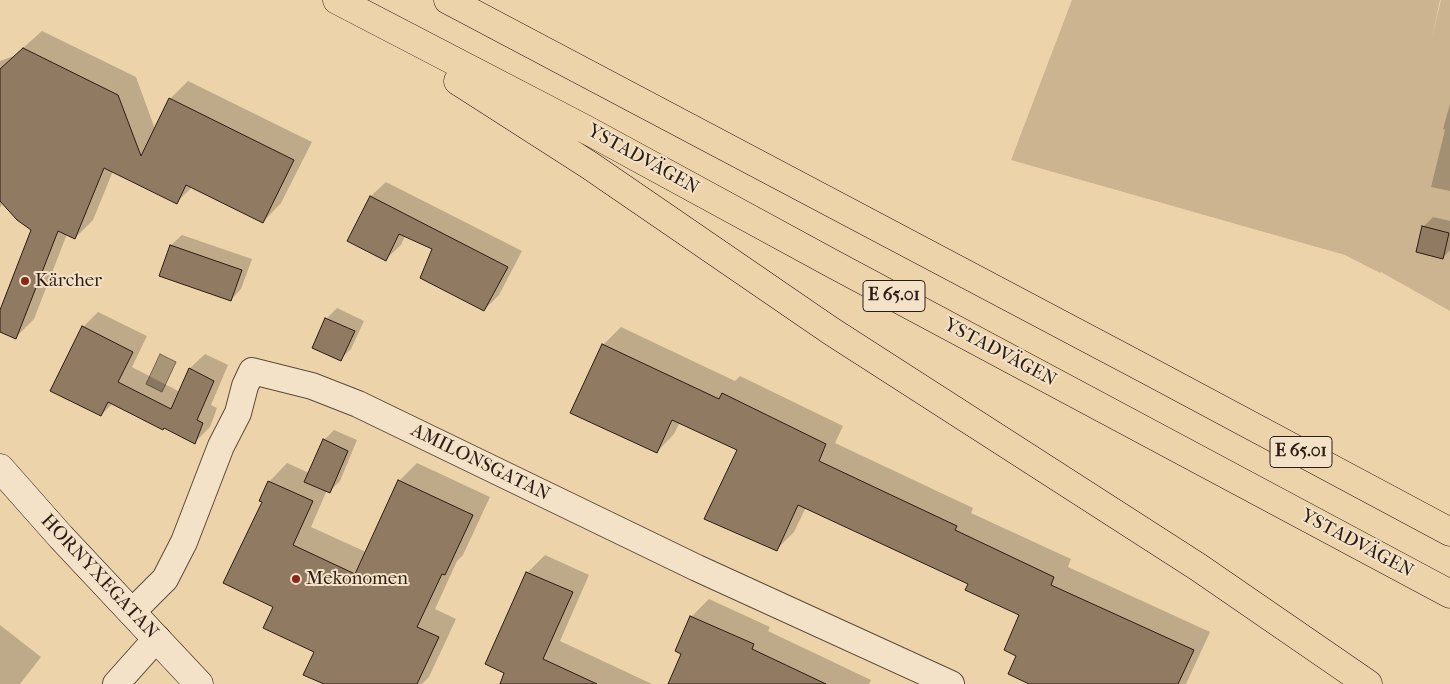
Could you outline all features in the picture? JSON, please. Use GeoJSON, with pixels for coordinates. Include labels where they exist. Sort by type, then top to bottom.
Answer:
{"type":"FeatureCollection","features":[{"type":"Feature","properties":{"kind":"highway"},"geometry":{"type":"LineString","coordinates":[[333,0],[589,164],[831,331],[1198,567],[1368,684]]}},
{"type":"Feature","properties":{"kind":"highway","name":"YSTADVÄGEN"},"geometry":{"type":"LineString","coordinates":[[337,0],[586,129],[833,264],[1450,594]]}},
{"type":"Feature","properties":{"kind":"highway","name":"E 65.01"},"geometry":{"type":"LineString","coordinates":[[448,0],[1056,321],[1450,532]]}},
{"type":"Feature","properties":{"kind":"street","name":"AMILONSGATAN"},"geometry":{"type":"LineString","coordinates":[[132,612],[165,579],[184,542],[221,446],[238,413],[245,386],[252,371],[312,386],[358,404],[697,568],[951,684]]}},
{"type":"Feature","properties":{"kind":"street","name":"HORNYXEGATAN"},"geometry":{"type":"LineString","coordinates":[[0,468],[61,537],[199,684]]}},
{"type":"Feature","properties":{"kind":"street"},"geometry":{"type":"LineString","coordinates":[[116,684],[156,638]]}},
{"type":"Feature","properties":{"kind":"shaded area"},"geometry":{"type":"Polygon","coordinates":[[[1072,0],[1440,0],[1432,38],[1441,0],[1450,0],[1450,311],[1381,272],[1345,255],[1011,160],[1072,0]]]}},
{"type":"Feature","properties":{"kind":"shaded area"},"geometry":{"type":"Polygon","coordinates":[[[160,354],[176,362],[162,392],[146,384],[160,354]]]}},
{"type":"Feature","properties":{"kind":"building"},"geometry":{"type":"Polygon","coordinates":[[[23,48],[118,95],[141,156],[169,98],[294,160],[263,223],[186,185],[177,204],[104,168],[75,239],[58,231],[16,339],[0,332],[0,310],[31,230],[17,220],[0,201],[0,69],[23,48]]]}},
{"type":"Feature","properties":{"kind":"building"},"geometry":{"type":"Polygon","coordinates":[[[370,196],[508,267],[484,311],[420,278],[432,249],[399,234],[386,261],[347,241],[370,196]]]}},
{"type":"Feature","properties":{"kind":"building"},"geometry":{"type":"Polygon","coordinates":[[[1422,226],[1449,233],[1443,259],[1416,252],[1422,226]]]}},
{"type":"Feature","properties":{"kind":"building"},"geometry":{"type":"Polygon","coordinates":[[[170,245],[242,270],[231,301],[159,276],[170,245]]]}},
{"type":"Feature","properties":{"kind":"building"},"geometry":{"type":"Polygon","coordinates":[[[325,318],[355,331],[341,361],[312,348],[325,318]]]}},
{"type":"Feature","properties":{"kind":"building"},"geometry":{"type":"Polygon","coordinates":[[[82,326],[133,352],[118,382],[171,409],[189,368],[214,381],[197,420],[203,423],[195,444],[108,402],[101,416],[50,391],[82,326]]]}},
{"type":"Feature","properties":{"kind":"building"},"geometry":{"type":"Polygon","coordinates":[[[602,344],[719,399],[722,393],[826,444],[819,461],[957,526],[955,530],[1054,577],[1051,585],[1194,650],[1178,684],[1029,684],[1008,674],[1016,656],[1004,650],[1019,615],[965,590],[968,584],[798,505],[777,551],[704,519],[737,450],[672,420],[657,453],[570,413],[602,344]]]}},
{"type":"Feature","properties":{"kind":"building"},"geometry":{"type":"Polygon","coordinates":[[[323,439],[348,451],[330,493],[304,482],[323,439]]]}},
{"type":"Feature","properties":{"kind":"building","name":"Mekonomen"},"geometry":{"type":"Polygon","coordinates":[[[398,480],[473,515],[445,575],[442,574],[417,627],[439,637],[417,684],[324,684],[303,675],[314,652],[263,628],[273,607],[223,583],[262,502],[259,501],[268,481],[313,501],[293,545],[355,574],[398,480]]]}},
{"type":"Feature","properties":{"kind":"building"},"geometry":{"type":"Polygon","coordinates":[[[526,572],[573,592],[543,659],[597,684],[500,684],[504,673],[485,664],[526,572]]]}},
{"type":"Feature","properties":{"kind":"building"},"geometry":{"type":"Polygon","coordinates":[[[690,616],[754,644],[752,649],[826,684],[668,684],[681,654],[675,651],[690,616]]]}},
{"type":"Feature","properties":{"kind":"place","name":"Kärcher"},"geometry":{"type":"Point","coordinates":[25,281]}},
{"type":"Feature","properties":{"kind":"place","name":"Mekonomen"},"geometry":{"type":"Point","coordinates":[296,579]}}]}
